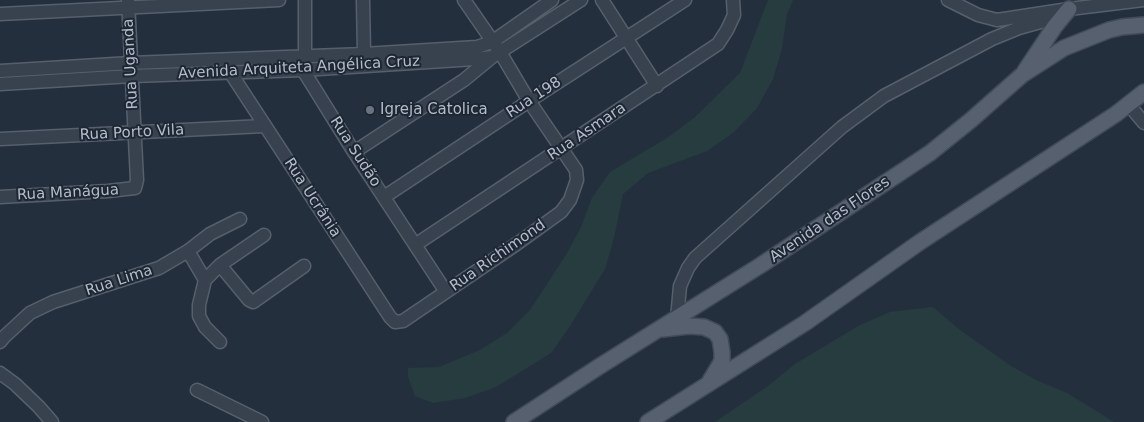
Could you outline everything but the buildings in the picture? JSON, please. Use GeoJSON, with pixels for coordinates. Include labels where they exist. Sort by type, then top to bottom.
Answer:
{"type":"FeatureCollection","features":[{"type":"Feature","properties":{"kind":"main road"},"geometry":{"type":"LineString","coordinates":[[1022,75],[1065,13]]}},
{"type":"Feature","properties":{"kind":"main road","name":"Avenida das Flores"},"geometry":{"type":"LineString","coordinates":[[514,422],[761,265],[930,154],[1022,75],[1064,48],[1122,26],[1144,25]]}},
{"type":"Feature","properties":{"kind":"main road"},"geometry":{"type":"LineString","coordinates":[[648,422],[805,323],[920,242],[1129,104],[1144,92]]}},
{"type":"Feature","properties":{"kind":"main road"},"geometry":{"type":"LineString","coordinates":[[658,330],[689,326],[704,327],[715,332],[720,339],[722,361],[708,384]]}},
{"type":"Feature","properties":{"kind":"street"},"geometry":{"type":"LineString","coordinates":[[0,14],[128,4],[279,0]]}},
{"type":"Feature","properties":{"kind":"street"},"geometry":{"type":"LineString","coordinates":[[303,70],[305,56],[305,0]]}},
{"type":"Feature","properties":{"kind":"street"},"geometry":{"type":"LineString","coordinates":[[363,0],[364,54]]}},
{"type":"Feature","properties":{"kind":"street"},"geometry":{"type":"LineString","coordinates":[[464,0],[495,50],[563,149]]}},
{"type":"Feature","properties":{"kind":"street","name":"Avenida Arquiteta Angélica Cruz"},"geometry":{"type":"LineString","coordinates":[[495,50],[552,0]]}},
{"type":"Feature","properties":{"kind":"street","name":"Avenida Arquiteta Angélica Cruz"},"geometry":{"type":"LineString","coordinates":[[127,68],[230,72],[303,70],[475,59],[495,50],[581,0]]}},
{"type":"Feature","properties":{"kind":"street"},"geometry":{"type":"LineString","coordinates":[[602,0],[657,86]]}},
{"type":"Feature","properties":{"kind":"street","name":"Rua 198"},"geometry":{"type":"LineString","coordinates":[[384,198],[685,0]]}},
{"type":"Feature","properties":{"kind":"street","name":"Rua Asmara"},"geometry":{"type":"LineString","coordinates":[[415,246],[718,44],[734,15],[733,0]]}},
{"type":"Feature","properties":{"kind":"street"},"geometry":{"type":"LineString","coordinates":[[948,0],[978,15],[996,20],[1065,13]]}},
{"type":"Feature","properties":{"kind":"street"},"geometry":{"type":"LineString","coordinates":[[677,318],[680,286],[695,258],[842,127],[884,96],[992,38],[1065,13],[1089,2],[1142,0]]}},
{"type":"Feature","properties":{"kind":"street","name":"Rua Uganda"},"geometry":{"type":"LineString","coordinates":[[128,4],[127,68],[134,133],[137,180],[135,188]]}},
{"type":"Feature","properties":{"kind":"street","name":"Avenida Arquiteta Angélica Cruz"},"geometry":{"type":"LineString","coordinates":[[0,84],[127,68],[477,47],[495,50]]}},
{"type":"Feature","properties":{"kind":"street"},"geometry":{"type":"LineString","coordinates":[[354,152],[464,80],[495,50]]}},
{"type":"Feature","properties":{"kind":"street"},"geometry":{"type":"LineString","coordinates":[[0,71],[127,68]]}},
{"type":"Feature","properties":{"kind":"street","name":"Rua Sudão"},"geometry":{"type":"LineString","coordinates":[[303,70],[354,152],[446,292]]}},
{"type":"Feature","properties":{"kind":"street","name":"Rua Ucrânia"},"geometry":{"type":"LineString","coordinates":[[230,72],[390,317],[396,322]]}},
{"type":"Feature","properties":{"kind":"street"},"geometry":{"type":"LineString","coordinates":[[1129,104],[1144,123]]}},
{"type":"Feature","properties":{"kind":"street","name":"Rua Porto Vila"},"geometry":{"type":"LineString","coordinates":[[0,139],[264,126]]}},
{"type":"Feature","properties":{"kind":"street","name":"Rua Richimond"},"geometry":{"type":"LineString","coordinates":[[396,322],[402,321],[446,292],[561,212],[570,200],[576,180],[576,170],[563,149]]}},
{"type":"Feature","properties":{"kind":"street","name":"Rua Manágua"},"geometry":{"type":"LineString","coordinates":[[0,197],[135,188]]}},
{"type":"Feature","properties":{"kind":"street","name":"Rua Lima"},"geometry":{"type":"LineString","coordinates":[[0,342],[30,312],[53,302],[159,268],[188,251],[210,234],[240,219]]}},
{"type":"Feature","properties":{"kind":"street"},"geometry":{"type":"LineString","coordinates":[[220,342],[205,326],[199,316],[199,305],[205,280],[220,265],[264,235]]}},
{"type":"Feature","properties":{"kind":"street"},"geometry":{"type":"LineString","coordinates":[[188,251],[205,280]]}},
{"type":"Feature","properties":{"kind":"street"},"geometry":{"type":"LineString","coordinates":[[220,265],[249,300],[253,302],[304,266]]}},
{"type":"Feature","properties":{"kind":"street"},"geometry":{"type":"LineString","coordinates":[[0,374],[39,407],[52,422]]}},
{"type":"Feature","properties":{"kind":"street"},"geometry":{"type":"LineString","coordinates":[[196,390],[262,422]]}},
{"type":"Feature","properties":{"kind":"green space"},"geometry":{"type":"Polygon","coordinates":[[[768,0],[793,0],[787,14],[782,48],[773,79],[757,108],[734,132],[707,151],[648,173],[623,194],[614,238],[605,269],[551,353],[496,387],[465,398],[433,403],[415,396],[408,377],[408,368],[439,367],[480,350],[507,333],[530,310],[566,255],[581,227],[592,198],[610,172],[667,138],[694,118],[740,73],[768,0]]]}},
{"type":"Feature","properties":{"kind":"green space"},"geometry":{"type":"Polygon","coordinates":[[[933,307],[960,330],[1011,366],[1038,381],[1067,393],[1114,422],[715,422],[768,386],[795,364],[860,325],[890,312],[933,307]]]}},
{"type":"Feature","properties":{"kind":"place","name":"Igreja Catolica"},"geometry":{"type":"Point","coordinates":[370,110]}}]}
